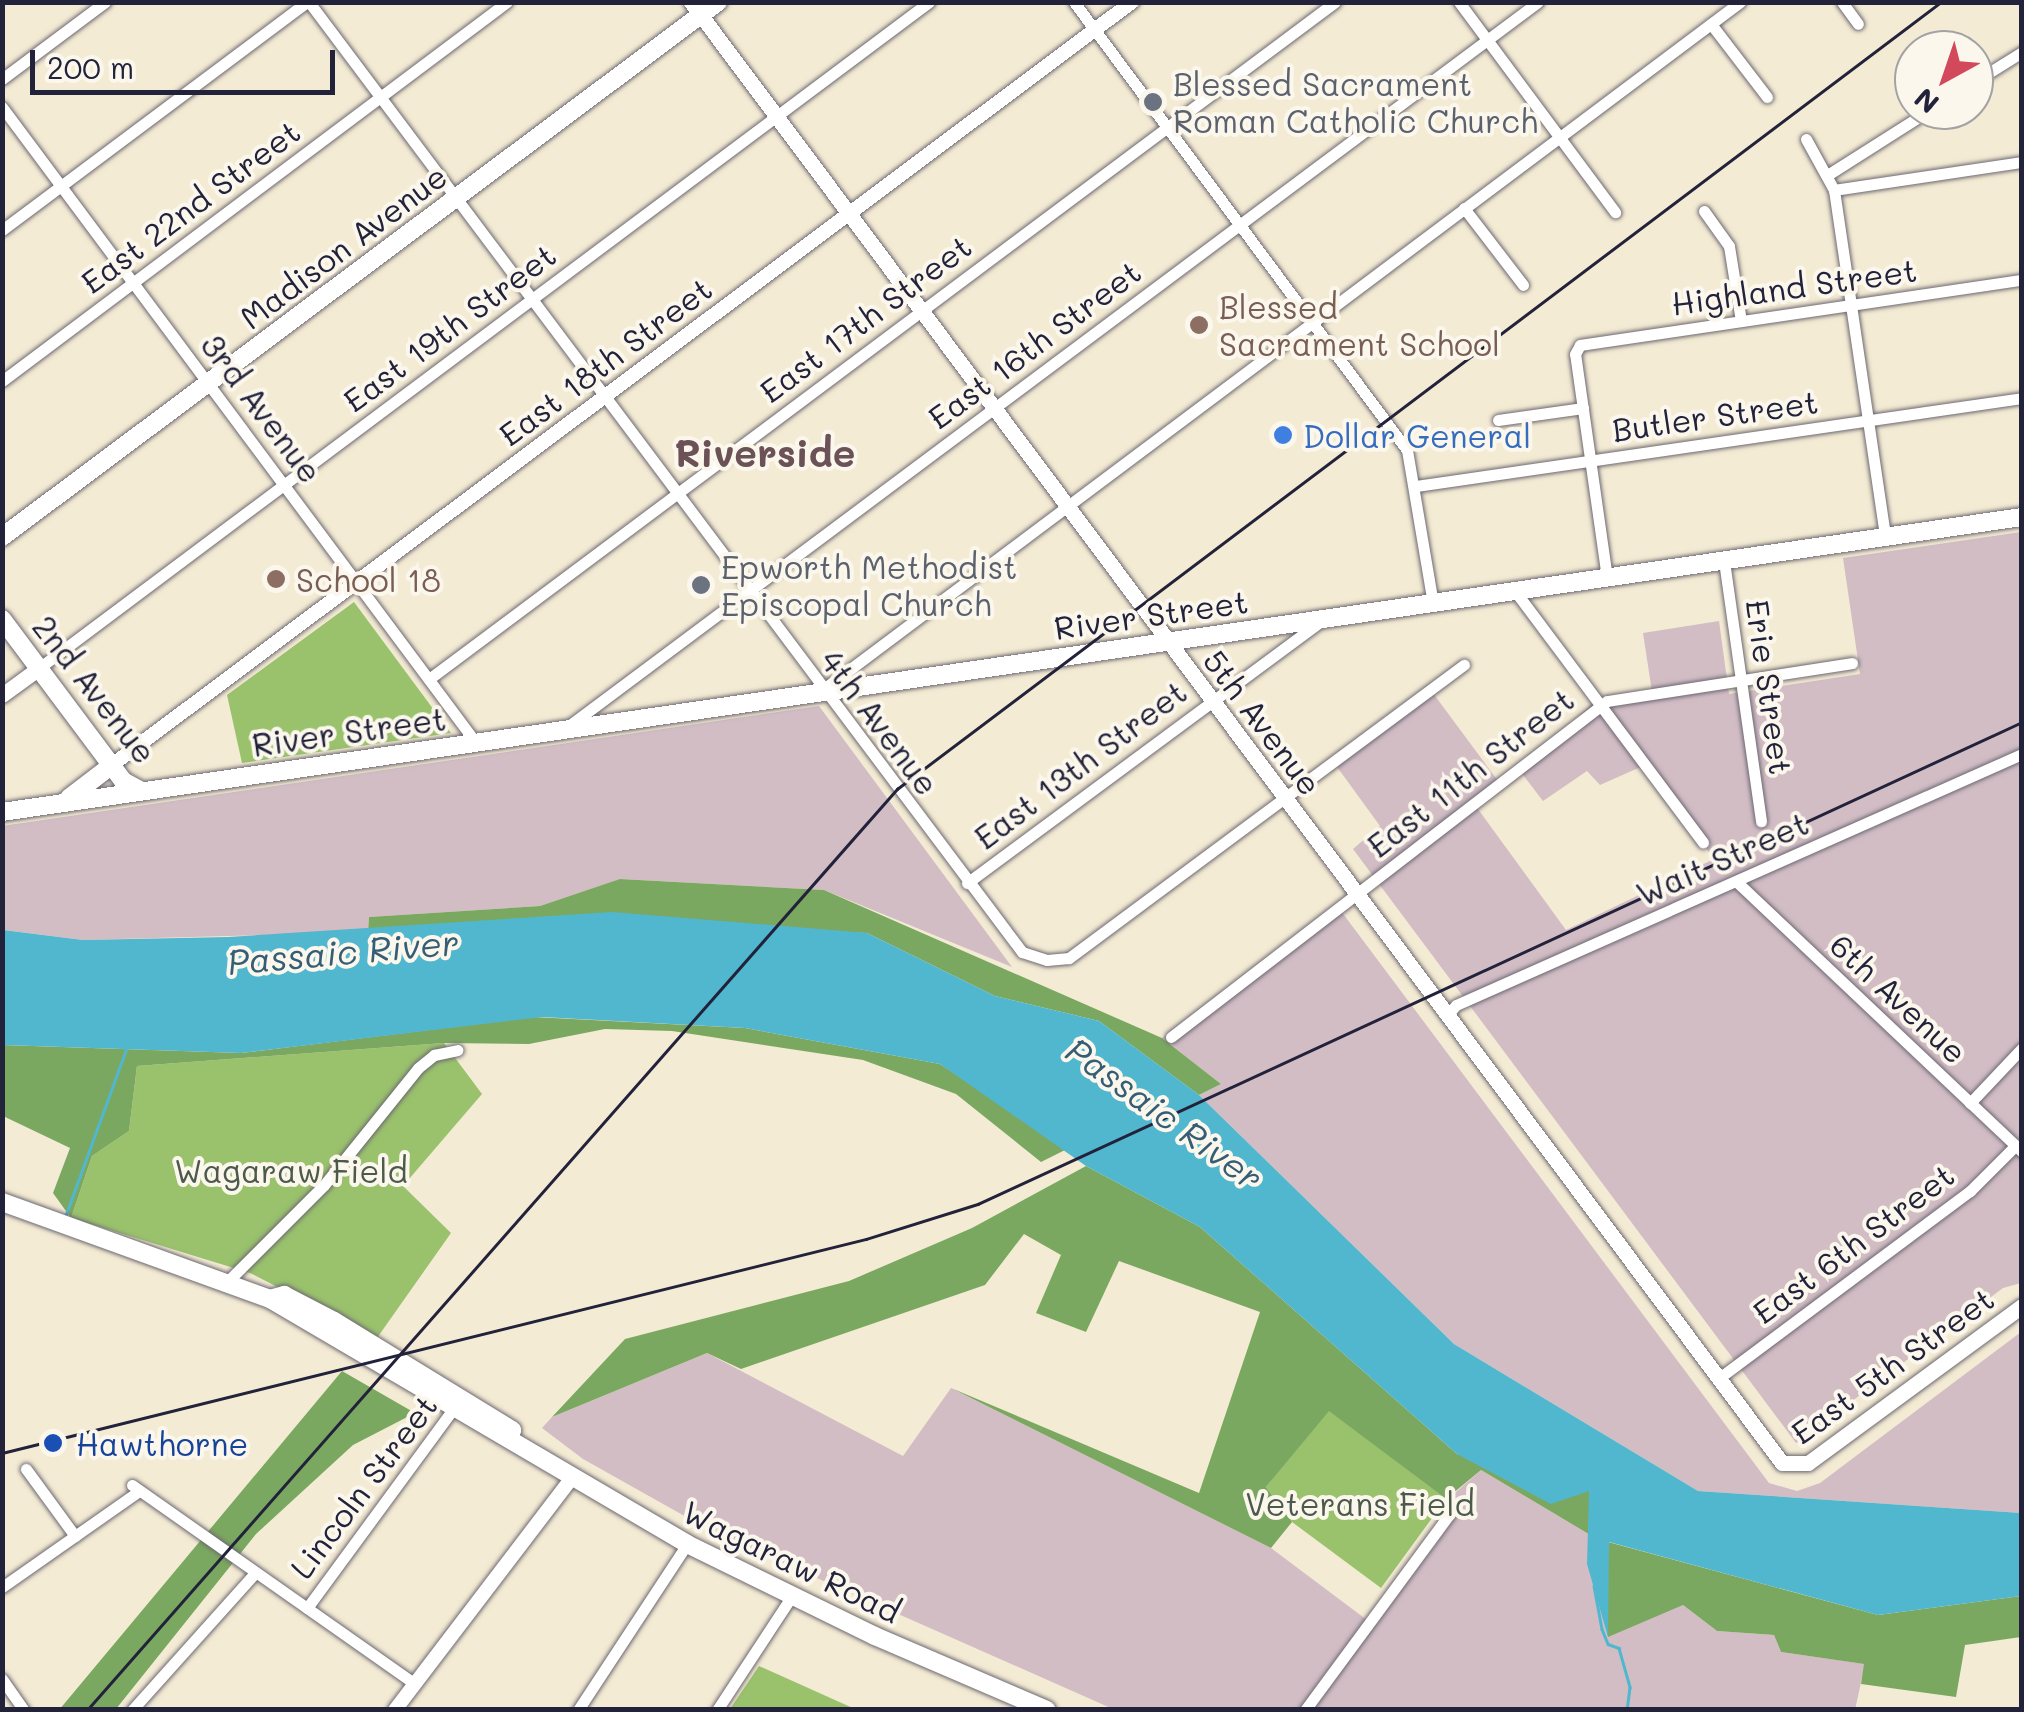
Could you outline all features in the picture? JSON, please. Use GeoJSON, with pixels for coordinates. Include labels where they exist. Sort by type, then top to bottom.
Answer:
{"type":"FeatureCollection","features":[{"type":"Feature","properties":{"kind":"main road","name":"Madison Avenue"},"geometry":{"type":"LineString","coordinates":[[2,537],[456,200],[696,9],[718,2]]}},
{"type":"Feature","properties":{"kind":"main road","name":"5th Avenue"},"geometry":{"type":"LineString","coordinates":[[696,9],[1719,1378]]}},
{"type":"Feature","properties":{"kind":"main road","name":"River Street"},"geometry":{"type":"LineString","coordinates":[[2,812],[2022,518]]}},
{"type":"Feature","properties":{"kind":"main road","name":"2nd Avenue"},"geometry":{"type":"LineString","coordinates":[[2,619],[112,765],[142,792]]}},
{"type":"Feature","properties":{"kind":"main road","name":"East 19th Street"},"geometry":{"type":"LineString","coordinates":[[2,695],[39,668]]}},
{"type":"Feature","properties":{"kind":"main road","name":"River Street"},"geometry":{"type":"LineString","coordinates":[[51,805],[112,765]]}},
{"type":"Feature","properties":{"kind":"main road","name":"Wagaraw Road"},"geometry":{"type":"LineString","coordinates":[[2,1202],[270,1298],[284,1295],[458,1403],[516,1433],[522,1444],[572,1478],[687,1544],[792,1596],[1047,1710]]}},
{"type":"Feature","properties":{"kind":"main road","name":"East 5th Street"},"geometry":{"type":"LineString","coordinates":[[1719,1378],[1782,1463],[1800,1466],[2021,1307]]}},
{"type":"Feature","properties":{"kind":"street"},"geometry":{"type":"LineString","coordinates":[[2,79],[105,2]]}},
{"type":"Feature","properties":{"kind":"street"},"geometry":{"type":"LineString","coordinates":[[2,230],[308,2]]}},
{"type":"Feature","properties":{"kind":"street","name":"4th Avenue"},"geometry":{"type":"LineString","coordinates":[[308,2],[674,495],[1022,952],[1046,960],[1069,958],[1285,798]]}},
{"type":"Feature","properties":{"kind":"street","name":"East 22nd Street"},"geometry":{"type":"LineString","coordinates":[[2,381],[507,2]]}},
{"type":"Feature","properties":{"kind":"street","name":"East 19th Street"},"geometry":{"type":"LineString","coordinates":[[39,668],[929,2]]}},
{"type":"Feature","properties":{"kind":"street"},"geometry":{"type":"LineString","coordinates":[[1074,2],[1387,418],[1407,450],[1433,603]]}},
{"type":"Feature","properties":{"kind":"street","name":"East 18th Street"},"geometry":{"type":"LineString","coordinates":[[112,765],[1132,2]]}},
{"type":"Feature","properties":{"kind":"street","name":"East 17th Street"},"geometry":{"type":"LineString","coordinates":[[429,679],[1334,2]]}},
{"type":"Feature","properties":{"kind":"street"},"geometry":{"type":"LineString","coordinates":[[1458,2],[1615,212]]}},
{"type":"Feature","properties":{"kind":"street","name":"East 16th Street"},"geometry":{"type":"LineString","coordinates":[[563,730],[1538,2]]}},
{"type":"Feature","properties":{"kind":"street"},"geometry":{"type":"LineString","coordinates":[[823,692],[1740,2]]}},
{"type":"Feature","properties":{"kind":"street"},"geometry":{"type":"LineString","coordinates":[[1842,2],[1858,24]]}},
{"type":"Feature","properties":{"kind":"street"},"geometry":{"type":"LineString","coordinates":[[1711,24],[1767,97]]}},
{"type":"Feature","properties":{"kind":"street"},"geometry":{"type":"LineString","coordinates":[[1994,70],[2022,52]]}},
{"type":"Feature","properties":{"kind":"street","name":"3rd Avenue"},"geometry":{"type":"LineString","coordinates":[[2,107],[476,743]]}},
{"type":"Feature","properties":{"kind":"street"},"geometry":{"type":"LineString","coordinates":[[1829,174],[1898,130]]}},
{"type":"Feature","properties":{"kind":"street"},"geometry":{"type":"LineString","coordinates":[[1806,139],[1829,174],[1834,190],[1884,538]]}},
{"type":"Feature","properties":{"kind":"street"},"geometry":{"type":"LineString","coordinates":[[1834,190],[2022,162]]}},
{"type":"Feature","properties":{"kind":"street"},"geometry":{"type":"LineString","coordinates":[[1464,208],[1522,285]]}},
{"type":"Feature","properties":{"kind":"street"},"geometry":{"type":"LineString","coordinates":[[1704,212],[1730,246],[1741,322]]}},
{"type":"Feature","properties":{"kind":"street","name":"Highland Street"},"geometry":{"type":"LineString","coordinates":[[1583,408],[1577,348],[2022,280]]}},
{"type":"Feature","properties":{"kind":"street","name":"Butler Street"},"geometry":{"type":"LineString","coordinates":[[1416,486],[2022,398]]}},
{"type":"Feature","properties":{"kind":"street"},"geometry":{"type":"LineString","coordinates":[[1498,420],[1583,408],[1607,578]]}},
{"type":"Feature","properties":{"kind":"street","name":"Erie Street"},"geometry":{"type":"LineString","coordinates":[[1724,561],[1761,821]]}},
{"type":"Feature","properties":{"kind":"street"},"geometry":{"type":"LineString","coordinates":[[1515,591],[1703,842]]}},
{"type":"Feature","properties":{"kind":"street","name":"East 13th Street"},"geometry":{"type":"LineString","coordinates":[[967,883],[1324,619]]}},
{"type":"Feature","properties":{"kind":"street","name":"East 11th Street"},"geometry":{"type":"LineString","coordinates":[[1170,1037],[1600,706],[1618,697],[1852,664]]}},
{"type":"Feature","properties":{"kind":"street"},"geometry":{"type":"LineString","coordinates":[[1285,798],[1464,665]]}},
{"type":"Feature","properties":{"kind":"street","name":"Wait Street"},"geometry":{"type":"LineString","coordinates":[[1447,1015],[1456,1005],[1738,884],[2022,754]]}},
{"type":"Feature","properties":{"kind":"street","name":"6th Avenue"},"geometry":{"type":"LineString","coordinates":[[1738,884],[2019,1149]]}},
{"type":"Feature","properties":{"kind":"street"},"geometry":{"type":"LineString","coordinates":[[1970,1103],[2022,1048]]}},
{"type":"Feature","properties":{"kind":"street"},"geometry":{"type":"LineString","coordinates":[[228,1280],[324,1185],[418,1068],[434,1055],[457,1050]]}},
{"type":"Feature","properties":{"kind":"street","name":"East 6th Street"},"geometry":{"type":"LineString","coordinates":[[1719,1378],[1970,1191],[2019,1149]]}},
{"type":"Feature","properties":{"kind":"street","name":"Lincoln Street"},"geometry":{"type":"LineString","coordinates":[[307,1608],[458,1403]]}},
{"type":"Feature","properties":{"kind":"street"},"geometry":{"type":"LineString","coordinates":[[26,1469],[74,1536]]}},
{"type":"Feature","properties":{"kind":"street"},"geometry":{"type":"LineString","coordinates":[[395,1710],[572,1478]]}},
{"type":"Feature","properties":{"kind":"street"},"geometry":{"type":"LineString","coordinates":[[2,1587],[135,1488],[415,1684]]}},
{"type":"Feature","properties":{"kind":"street"},"geometry":{"type":"LineString","coordinates":[[1305,1710],[1451,1512]]}},
{"type":"Feature","properties":{"kind":"street"},"geometry":{"type":"LineString","coordinates":[[578,1710],[687,1544]]}},
{"type":"Feature","properties":{"kind":"street"},"geometry":{"type":"LineString","coordinates":[[132,1710],[255,1573]]}},
{"type":"Feature","properties":{"kind":"street"},"geometry":{"type":"LineString","coordinates":[[717,1710],[792,1596]]}},
{"type":"Feature","properties":{"kind":"street"},"geometry":{"type":"LineString","coordinates":[[2,1679],[24,1710]]}},
{"type":"Feature","properties":{"kind":"shaded area"},"geometry":{"type":"Polygon","coordinates":[[[2021,532],[2021,1283],[2003,1288],[1796,1443],[1353,849],[1380,826],[1332,760],[1430,689],[1501,785],[1475,805],[1566,930],[1714,859],[1645,765],[1600,785],[1587,771],[1543,801],[1520,771],[1596,700],[1652,692],[1643,633],[1719,621],[1729,694],[1860,674],[1843,558],[2021,532]]]}},
{"type":"Feature","properties":{"kind":"shaded area"},"geometry":{"type":"Polygon","coordinates":[[[819,706],[1012,967],[824,890],[621,879],[540,906],[369,917],[368,932],[83,940],[3,930],[2,826],[819,706]]]}},
{"type":"Feature","properties":{"kind":"shaded area"},"geometry":{"type":"Polygon","coordinates":[[[1338,907],[1769,1483],[1797,1491],[1820,1483],[2021,1332],[2021,1513],[1698,1491],[1454,1344],[1199,1095],[1221,1084],[1162,1038],[1338,907]]]}},
{"type":"Feature","properties":{"kind":"shaded area"},"geometry":{"type":"Polygon","coordinates":[[[707,1353],[903,1456],[951,1388],[1271,1548],[1375,1626],[1455,1518],[1440,1506],[1481,1470],[1592,1536],[1587,1564],[1683,1605],[1717,1631],[1774,1635],[1781,1652],[1865,1664],[1855,1710],[1113,1709],[713,1532],[583,1459],[542,1428],[552,1417],[707,1353]]]}},
{"type":"Feature","properties":{"kind":"green space"},"geometry":{"type":"Polygon","coordinates":[[[354,602],[451,733],[242,763],[227,695],[354,602]]]}},
{"type":"Feature","properties":{"kind":"green space"},"geometry":{"type":"Polygon","coordinates":[[[620,879],[824,890],[1162,1038],[1221,1084],[1199,1095],[1099,1021],[995,996],[867,933],[490,924],[368,932],[369,917],[540,906],[620,879]]]}},
{"type":"Feature","properties":{"kind":"green space"},"geometry":{"type":"Polygon","coordinates":[[[534,1017],[745,1028],[940,1064],[1069,1148],[1041,1162],[956,1094],[863,1060],[672,1031],[605,1029],[529,1044],[444,1043],[137,1066],[129,1131],[92,1156],[71,1218],[53,1193],[70,1148],[3,1116],[2,1045],[241,1053],[534,1017]]]}},
{"type":"Feature","properties":{"kind":"green space","name":"Wagaraw Field"},"geometry":{"type":"Polygon","coordinates":[[[444,1043],[482,1094],[403,1186],[451,1233],[377,1338],[250,1273],[71,1218],[92,1156],[129,1131],[137,1066],[444,1043]]]}},
{"type":"Feature","properties":{"kind":"green space"},"geometry":{"type":"Polygon","coordinates":[[[1086,1166],[1200,1227],[1457,1454],[1590,1490],[1592,1536],[1481,1470],[1446,1499],[1329,1411],[1266,1487],[1292,1522],[1271,1548],[951,1388],[1199,1493],[1260,1312],[1119,1261],[1086,1332],[1036,1313],[1061,1255],[1024,1234],[985,1285],[741,1369],[707,1353],[552,1417],[625,1339],[849,1281],[972,1228],[1086,1166]]]}},
{"type":"Feature","properties":{"kind":"green space"},"geometry":{"type":"Polygon","coordinates":[[[342,1371],[415,1413],[353,1445],[256,1534],[116,1709],[59,1710],[342,1371]]]}},
{"type":"Feature","properties":{"kind":"green space","name":"Veterans Field"},"geometry":{"type":"Polygon","coordinates":[[[1329,1410],[1446,1499],[1381,1588],[1292,1522],[1266,1487],[1329,1410]]]}},
{"type":"Feature","properties":{"kind":"green space"},"geometry":{"type":"Polygon","coordinates":[[[1608,1542],[1878,1615],[2021,1596],[2021,1637],[1965,1645],[1956,1697],[1861,1684],[1864,1664],[1781,1652],[1774,1635],[1717,1631],[1683,1605],[1608,1637],[1608,1542]]]}},
{"type":"Feature","properties":{"kind":"green space"},"geometry":{"type":"Polygon","coordinates":[[[759,1666],[855,1709],[730,1709],[759,1666]]]}},
{"type":"Feature","properties":{"kind":"water","name":"Passaic River"},"geometry":{"type":"Polygon","coordinates":[[[612,912],[867,933],[995,996],[1099,1021],[1199,1095],[1454,1344],[1698,1491],[2021,1513],[2021,1596],[1878,1615],[1609,1542],[1608,1637],[1587,1564],[1589,1491],[1551,1504],[1457,1454],[1200,1227],[1086,1166],[940,1064],[745,1028],[542,1017],[241,1053],[3,1045],[3,930],[83,940],[228,937],[612,912]]]}},
{"type":"Feature","properties":{"kind":"waterway"},"geometry":{"type":"LineString","coordinates":[[65,1217],[126,1049]]}},
{"type":"Feature","properties":{"kind":"waterway"},"geometry":{"type":"LineString","coordinates":[[1594,1586],[1602,1629],[1608,1644],[1619,1648],[1630,1687],[1627,1710]]}},
{"type":"Feature","properties":{"kind":"railway"},"geometry":{"type":"LineString","coordinates":[[87,1710],[897,789],[1941,2]]}},
{"type":"Feature","properties":{"kind":"railway"},"geometry":{"type":"LineString","coordinates":[[2,1453],[866,1239],[978,1204],[2022,722]]}},
{"type":"Feature","properties":{"kind":"place","name":"Blessed Sacrament Roman Catholic Church"},"geometry":{"type":"Point","coordinates":[1153,102]}},
{"type":"Feature","properties":{"kind":"place","name":"Blessed Sacrament School"},"geometry":{"type":"Point","coordinates":[1199,325]}},
{"type":"Feature","properties":{"kind":"place","name":"Dollar General"},"geometry":{"type":"Point","coordinates":[1283,435]}},
{"type":"Feature","properties":{"kind":"place","name":"School 18"},"geometry":{"type":"Point","coordinates":[276,579]}},
{"type":"Feature","properties":{"kind":"place","name":"Epworth Methodist Episcopal Church"},"geometry":{"type":"Point","coordinates":[701,585]}},
{"type":"Feature","properties":{"kind":"place","name":"Hawthorne"},"geometry":{"type":"Point","coordinates":[53,1443]}},
{"type":"Feature","properties":{"kind":"district","name":"Riverside"},"geometry":{"type":"Point","coordinates":[765,453]}}]}
